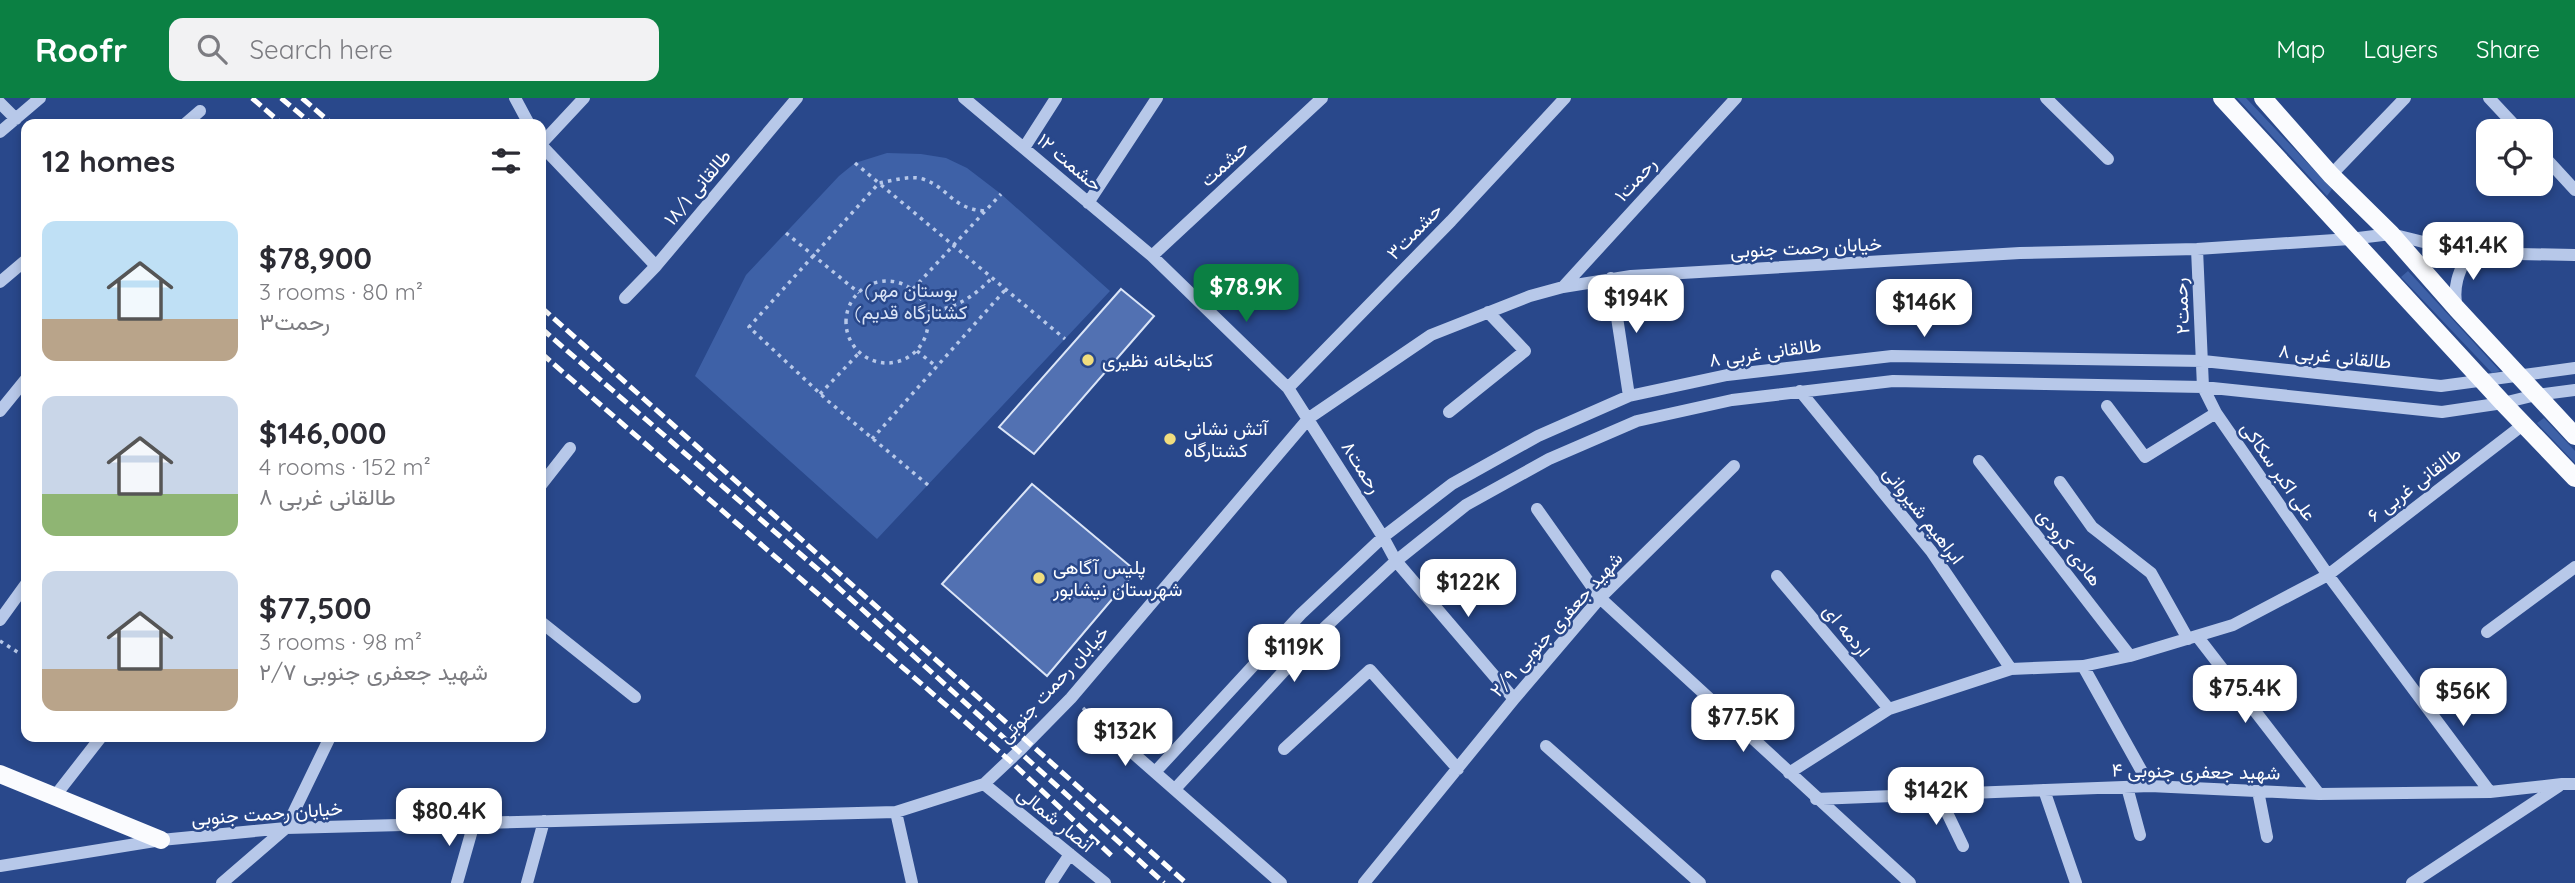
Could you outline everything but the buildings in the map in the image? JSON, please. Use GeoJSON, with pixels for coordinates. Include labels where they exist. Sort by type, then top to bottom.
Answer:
{"type":"FeatureCollection","features":[{"type":"Feature","properties":{"kind":"main road"},"geometry":{"type":"LineString","coordinates":[[2222,98],[2350,239],[2575,478]]}},
{"type":"Feature","properties":{"kind":"main road"},"geometry":{"type":"LineString","coordinates":[[2265,99],[2331,175],[2391,234],[2575,436]]}},
{"type":"Feature","properties":{"kind":"main road"},"geometry":{"type":"LineString","coordinates":[[0,774],[161,839]]}},
{"type":"Feature","properties":{"kind":"street"},"geometry":{"type":"LineString","coordinates":[[0,132],[40,98]]}},
{"type":"Feature","properties":{"kind":"street"},"geometry":{"type":"LineString","coordinates":[[515,98],[526,119]]}},
{"type":"Feature","properties":{"kind":"street"},"geometry":{"type":"LineString","coordinates":[[546,139],[584,98]]}},
{"type":"Feature","properties":{"kind":"street","name":"طالقانی ۱۸/۱"},"geometry":{"type":"LineString","coordinates":[[625,299],[797,98]]}},
{"type":"Feature","properties":{"kind":"street","name":"حشمت ۱۲"},"geometry":{"type":"LineString","coordinates":[[964,98],[1152,256],[1288,388]]}},
{"type":"Feature","properties":{"kind":"street"},"geometry":{"type":"LineString","coordinates":[[1024,148],[1056,98]]}},
{"type":"Feature","properties":{"kind":"street"},"geometry":{"type":"LineString","coordinates":[[1088,203],[1157,98]]}},
{"type":"Feature","properties":{"kind":"street","name":"حشمت"},"geometry":{"type":"LineString","coordinates":[[1152,256],[1322,98]]}},
{"type":"Feature","properties":{"kind":"street","name":"حشمت۳"},"geometry":{"type":"LineString","coordinates":[[1288,388],[1451,221],[1565,98]]}},
{"type":"Feature","properties":{"kind":"street","name":"رحمت۱"},"geometry":{"type":"LineString","coordinates":[[1563,287],[1735,98]]}},
{"type":"Feature","properties":{"kind":"street"},"geometry":{"type":"LineString","coordinates":[[2046,98],[2108,159]]}},
{"type":"Feature","properties":{"kind":"street"},"geometry":{"type":"LineString","coordinates":[[2331,175],[2404,98]]}},
{"type":"Feature","properties":{"kind":"street"},"geometry":{"type":"LineString","coordinates":[[2489,98],[2509,119]]}},
{"type":"Feature","properties":{"kind":"street"},"geometry":{"type":"LineString","coordinates":[[0,103],[16,119]]}},
{"type":"Feature","properties":{"kind":"street"},"geometry":{"type":"LineString","coordinates":[[191,119],[200,111]]}},
{"type":"Feature","properties":{"kind":"street"},"geometry":{"type":"LineString","coordinates":[[546,149],[656,266]]}},
{"type":"Feature","properties":{"kind":"street"},"geometry":{"type":"LineString","coordinates":[[2553,166],[2575,190]]}},
{"type":"Feature","properties":{"kind":"street"},"geometry":{"type":"LineString","coordinates":[[2391,234],[2468,253],[2575,255]]}},
{"type":"Feature","properties":{"kind":"street","name":"خیابان رحمت جنوبی"},"geometry":{"type":"LineString","coordinates":[[0,866],[161,839],[286,828],[895,812],[984,784],[1071,698],[1309,418],[1432,335],[1488,312],[1563,287],[1611,278],[2020,253],[2197,248],[2391,234]]}},
{"type":"Feature","properties":{"kind":"street","name":"رحمت۲"},"geometry":{"type":"LineString","coordinates":[[2197,248],[2203,387]]}},
{"type":"Feature","properties":{"kind":"street"},"geometry":{"type":"LineString","coordinates":[[2457,309],[2455,285],[2468,253]]}},
{"type":"Feature","properties":{"kind":"street"},"geometry":{"type":"LineString","coordinates":[[0,282],[21,264]]}},
{"type":"Feature","properties":{"kind":"street"},"geometry":{"type":"LineString","coordinates":[[1611,278],[1629,397]]}},
{"type":"Feature","properties":{"kind":"street"},"geometry":{"type":"LineString","coordinates":[[1450,412],[1525,351],[1488,312]]}},
{"type":"Feature","properties":{"kind":"street","name":"طالقانی غربی ۸"},"geometry":{"type":"LineString","coordinates":[[1156,771],[1301,614],[1383,537],[1452,484],[1538,436],[1629,397],[1727,375],[1892,356],[2203,361],[2441,386],[2575,368]]}},
{"type":"Feature","properties":{"kind":"street"},"geometry":{"type":"LineString","coordinates":[[1175,789],[1320,632],[1396,561],[1466,505],[1549,459],[1637,421],[1732,400],[1893,381],[2203,387],[2442,412],[2575,390]]}},
{"type":"Feature","properties":{"kind":"street"},"geometry":{"type":"LineString","coordinates":[[0,411],[21,385]]}},
{"type":"Feature","properties":{"kind":"street","name":"علی اکبر سکاکی"},"geometry":{"type":"LineString","coordinates":[[2203,387],[2216,414],[2328,575],[2490,792]]}},
{"type":"Feature","properties":{"kind":"street","name":"رحمت۸"},"geometry":{"type":"LineString","coordinates":[[1288,388],[1396,561],[1514,699]]}},
{"type":"Feature","properties":{"kind":"street","name":"ابراهیم شیروانی"},"geometry":{"type":"LineString","coordinates":[[1800,391],[1931,551],[2011,669]]}},
{"type":"Feature","properties":{"kind":"street"},"geometry":{"type":"LineString","coordinates":[[2107,406],[2145,457],[2216,414]]}},
{"type":"Feature","properties":{"kind":"street"},"geometry":{"type":"LineString","coordinates":[[1580,418],[1591,441]]}},
{"type":"Feature","properties":{"kind":"street","name":"طالقانی غربی ۶"},"geometry":{"type":"LineString","coordinates":[[1789,773],[1889,709],[2011,669],[2083,666],[2130,656],[2233,625],[2328,575],[2524,424]]}},
{"type":"Feature","properties":{"kind":"street"},"geometry":{"type":"LineString","coordinates":[[546,479],[570,448]]}},
{"type":"Feature","properties":{"kind":"street","name":"هادی کرودی"},"geometry":{"type":"LineString","coordinates":[[1979,461],[2130,656]]}},
{"type":"Feature","properties":{"kind":"street","name":"شهید جعفری جنوبی ۲/۹"},"geometry":{"type":"LineString","coordinates":[[1364,883],[1600,598],[1734,466]]}},
{"type":"Feature","properties":{"kind":"street"},"geometry":{"type":"LineString","coordinates":[[2060,482],[2092,527],[2151,573],[2193,638],[2319,794]]}},
{"type":"Feature","properties":{"kind":"street"},"geometry":{"type":"LineString","coordinates":[[1537,509],[1600,598],[1910,883]]}},
{"type":"Feature","properties":{"kind":"street"},"geometry":{"type":"LineString","coordinates":[[2487,632],[2575,567]]}},
{"type":"Feature","properties":{"kind":"street","name":"اردمه ای"},"geometry":{"type":"LineString","coordinates":[[1777,576],[1889,709]]}},
{"type":"Feature","properties":{"kind":"street"},"geometry":{"type":"LineString","coordinates":[[0,620],[21,591]]}},
{"type":"Feature","properties":{"kind":"street"},"geometry":{"type":"LineString","coordinates":[[546,626],[635,697]]}},
{"type":"Feature","properties":{"kind":"street"},"geometry":{"type":"LineString","coordinates":[[2083,666],[2150,786]]}},
{"type":"Feature","properties":{"kind":"street"},"geometry":{"type":"LineString","coordinates":[[1284,749],[1370,670],[1458,768]]}},
{"type":"Feature","properties":{"kind":"street"},"geometry":{"type":"LineString","coordinates":[[1116,739],[1156,771],[1281,883]]}},
{"type":"Feature","properties":{"kind":"street"},"geometry":{"type":"LineString","coordinates":[[55,796],[97,742]]}},
{"type":"Feature","properties":{"kind":"street"},"geometry":{"type":"LineString","coordinates":[[222,883],[286,828],[328,742]]}},
{"type":"Feature","properties":{"kind":"street"},"geometry":{"type":"LineString","coordinates":[[1546,746],[1700,883]]}},
{"type":"Feature","properties":{"kind":"street","name":"انصار شمالی"},"geometry":{"type":"LineString","coordinates":[[984,784],[1105,883]]}},
{"type":"Feature","properties":{"kind":"street"},"geometry":{"type":"LineString","coordinates":[[2412,883],[2569,784]]}},
{"type":"Feature","properties":{"kind":"street","name":"شهید جعفری جنوبی ۴"},"geometry":{"type":"LineString","coordinates":[[1816,799],[2150,786],[2319,794],[2490,792],[2569,784]]}},
{"type":"Feature","properties":{"kind":"street"},"geometry":{"type":"LineString","coordinates":[[2127,787],[2140,835]]}},
{"type":"Feature","properties":{"kind":"street"},"geometry":{"type":"LineString","coordinates":[[2044,790],[2076,883]]}},
{"type":"Feature","properties":{"kind":"street"},"geometry":{"type":"LineString","coordinates":[[2258,791],[2267,837]]}},
{"type":"Feature","properties":{"kind":"street"},"geometry":{"type":"LineString","coordinates":[[1938,794],[1963,846]]}},
{"type":"Feature","properties":{"kind":"street"},"geometry":{"type":"LineString","coordinates":[[895,812],[912,883]]}},
{"type":"Feature","properties":{"kind":"street"},"geometry":{"type":"LineString","coordinates":[[527,883],[544,821]]}},
{"type":"Feature","properties":{"kind":"street"},"geometry":{"type":"LineString","coordinates":[[457,883],[474,823]]}},
{"type":"Feature","properties":{"kind":"street"},"geometry":{"type":"LineString","coordinates":[[1051,883],[1070,854]]}},
{"type":"Feature","properties":{"kind":"path"},"geometry":{"type":"LineString","coordinates":[[855,163],[1065,339]]}},
{"type":"Feature","properties":{"kind":"path"},"geometry":{"type":"LineString","coordinates":[[928,485],[872,440],[749,327],[879,183],[921,178],[954,202],[970,210],[985,211]]}},
{"type":"Feature","properties":{"kind":"path"},"geometry":{"type":"LineString","coordinates":[[913,289],[1001,194]]}},
{"type":"Feature","properties":{"kind":"path"},"geometry":{"type":"LineString","coordinates":[[786,233],[859,293]]}},
{"type":"Feature","properties":{"kind":"path"},"geometry":{"type":"LineString","coordinates":[[928,312],[947,310],[965,303],[992,278]]}},
{"type":"Feature","properties":{"kind":"path"},"geometry":{"type":"LineString","coordinates":[[888,281],[913,289],[928,312],[929,326],[925,340],[917,351],[906,359],[892,363],[878,362],[860,352],[848,336],[846,323],[848,309],[859,293],[875,282],[888,281]]}},
{"type":"Feature","properties":{"kind":"path"},"geometry":{"type":"LineString","coordinates":[[872,440],[1006,289]]}},
{"type":"Feature","properties":{"kind":"path"},"geometry":{"type":"LineString","coordinates":[[917,351],[937,367]]}},
{"type":"Feature","properties":{"kind":"path"},"geometry":{"type":"LineString","coordinates":[[820,394],[860,352]]}},
{"type":"Feature","properties":{"kind":"path"},"geometry":{"type":"LineString","coordinates":[[0,641],[19,653]]}},
{"type":"Feature","properties":{"kind":"path"},"geometry":{"type":"LineString","coordinates":[[1071,698],[1116,739]]}},
{"type":"Feature","properties":{"kind":"green space"},"geometry":{"type":"Polygon","coordinates":[[[2237,98],[2246,98],[2332,189],[2327,196],[2237,98]]]}},
{"type":"Feature","properties":{"kind":"green space","name":"(بوستان مهر (کشتارگاه قدیم"},"geometry":{"type":"Polygon","coordinates":[[[887,153],[946,158],[967,168],[1001,194],[1110,291],[877,539],[695,376],[746,275],[839,176],[855,163],[887,153]]]}},
{"type":"Feature","properties":{"kind":"green space"},"geometry":{"type":"Polygon","coordinates":[[[2408,271],[2500,371],[2492,373],[2401,277],[2408,271]]]}},
{"type":"Feature","properties":{"kind":"green space"},"geometry":{"type":"Polygon","coordinates":[[[2544,418],[2575,451],[2575,463],[2537,423],[2544,418]]]}},
{"type":"Feature","properties":{"kind":"railway"},"geometry":{"type":"LineString","coordinates":[[252,98],[276,119]]}},
{"type":"Feature","properties":{"kind":"railway"},"geometry":{"type":"LineString","coordinates":[[281,98],[306,119]]}},
{"type":"Feature","properties":{"kind":"railway"},"geometry":{"type":"LineString","coordinates":[[302,98],[326,119]]}},
{"type":"Feature","properties":{"kind":"railway"},"geometry":{"type":"LineString","coordinates":[[546,311],[1186,883]]}},
{"type":"Feature","properties":{"kind":"railway"},"geometry":{"type":"LineString","coordinates":[[546,332],[821,572],[1164,883]]}},
{"type":"Feature","properties":{"kind":"railway"},"geometry":{"type":"LineString","coordinates":[[546,357],[1009,760],[1114,858]]}},
{"type":"Feature","properties":{"kind":"place","name":"کتابخانه نظیری"},"geometry":{"type":"Point","coordinates":[1088,360]}},
{"type":"Feature","properties":{"kind":"place","name":"آتش نشانی کشتارگاه"},"geometry":{"type":"Point","coordinates":[1170,439]}},
{"type":"Feature","properties":{"kind":"place","name":"پلیس آگاهی شهرستان نیشابور"},"geometry":{"type":"Point","coordinates":[1039,578]}}]}
